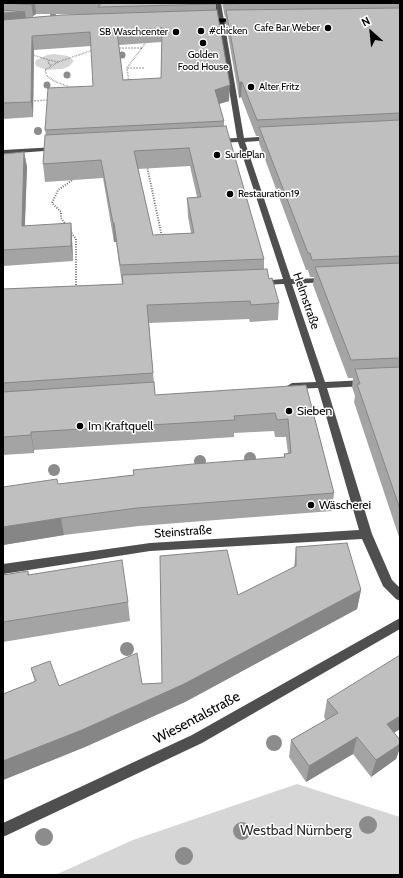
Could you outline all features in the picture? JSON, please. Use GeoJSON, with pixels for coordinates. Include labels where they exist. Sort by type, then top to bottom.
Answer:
{"type":"FeatureCollection","features":[{"type":"Feature","properties":{"kind":"main road"},"geometry":{"type":"LineString","coordinates":[[201,21],[249,20]]}},
{"type":"Feature","properties":{"kind":"street","name":"Helmstraße"},"geometry":{"type":"LineString","coordinates":[[218,3],[241,140],[286,282],[321,384],[366,534],[387,583],[400,596]]}},
{"type":"Feature","properties":{"kind":"street"},"geometry":{"type":"LineString","coordinates":[[210,142],[280,138]]}},
{"type":"Feature","properties":{"kind":"street"},"geometry":{"type":"LineString","coordinates":[[3,152],[62,149]]}},
{"type":"Feature","properties":{"kind":"street"},"geometry":{"type":"LineString","coordinates":[[249,283],[332,280]]}},
{"type":"Feature","properties":{"kind":"street"},"geometry":{"type":"LineString","coordinates":[[281,386],[373,382]]}},
{"type":"Feature","properties":{"kind":"street","name":"Steinstraße"},"geometry":{"type":"LineString","coordinates":[[3,569],[150,547],[366,534]]}},
{"type":"Feature","properties":{"kind":"street","name":"Wiesentalstraße"},"geometry":{"type":"LineString","coordinates":[[3,830],[197,739],[400,623]]}},
{"type":"Feature","properties":{"kind":"path"},"geometry":{"type":"LineString","coordinates":[[129,85],[127,68],[147,43],[145,38]]}},
{"type":"Feature","properties":{"kind":"path"},"geometry":{"type":"LineString","coordinates":[[115,48],[143,48]]}},
{"type":"Feature","properties":{"kind":"path"},"geometry":{"type":"LineString","coordinates":[[75,89],[54,81],[47,76],[45,70],[58,62],[94,50]]}},
{"type":"Feature","properties":{"kind":"path"},"geometry":{"type":"LineString","coordinates":[[32,55],[58,62]]}},
{"type":"Feature","properties":{"kind":"path"},"geometry":{"type":"LineString","coordinates":[[49,60],[48,63],[51,65]]}},
{"type":"Feature","properties":{"kind":"path"},"geometry":{"type":"LineString","coordinates":[[127,68],[144,68]]}},
{"type":"Feature","properties":{"kind":"path"},"geometry":{"type":"LineString","coordinates":[[26,101],[57,100]]}},
{"type":"Feature","properties":{"kind":"path"},"geometry":{"type":"LineString","coordinates":[[146,162],[164,244]]}},
{"type":"Feature","properties":{"kind":"path"},"geometry":{"type":"LineString","coordinates":[[75,178],[58,190],[52,203],[61,212],[61,218],[76,239],[76,290]]}},
{"type":"Feature","properties":{"kind":"green space"},"geometry":{"type":"Polygon","coordinates":[[[54,54],[68,56],[74,61],[68,67],[62,69],[46,70],[36,66],[36,60],[47,55],[54,54]]]}},
{"type":"Feature","properties":{"kind":"green space","name":"Westbad Nürnberg"},"geometry":{"type":"Polygon","coordinates":[[[297,784],[400,817],[400,875],[55,875],[133,840],[297,784]]]}},
{"type":"Feature","properties":{"kind":"building"},"geometry":{"type":"Polygon","coordinates":[[[5,3],[31,3],[32,5],[5,3]]]}},
{"type":"Feature","properties":{"kind":"building"},"geometry":{"type":"Polygon","coordinates":[[[100,3],[216,4],[98,7],[101,4],[100,3]]]}},
{"type":"Feature","properties":{"kind":"building"},"geometry":{"type":"Polygon","coordinates":[[[225,3],[262,3],[225,4],[225,3]]]}},
{"type":"Feature","properties":{"kind":"building"},"geometry":{"type":"Polygon","coordinates":[[[400,8],[400,113],[257,120],[242,82],[239,82],[226,10],[400,8]]]}},
{"type":"Feature","properties":{"kind":"building"},"geometry":{"type":"Polygon","coordinates":[[[3,10],[25,12],[3,13],[3,10]]]}},
{"type":"Feature","properties":{"kind":"building"},"geometry":{"type":"Polygon","coordinates":[[[217,10],[230,85],[215,90],[224,121],[45,130],[48,88],[93,86],[90,32],[32,36],[31,102],[3,103],[3,20],[62,15],[217,10]],[[162,28],[117,31],[123,80],[161,78],[162,28]]]}},
{"type":"Feature","properties":{"kind":"building"},"geometry":{"type":"Polygon","coordinates":[[[400,120],[400,256],[312,260],[259,127],[400,120]]]}},
{"type":"Feature","properties":{"kind":"building"},"geometry":{"type":"Polygon","coordinates":[[[226,126],[264,259],[120,265],[114,223],[101,160],[43,164],[45,135],[226,126]],[[189,148],[134,151],[153,235],[194,233],[187,198],[201,197],[189,148]]]}},
{"type":"Feature","properties":{"kind":"building"},"geometry":{"type":"Polygon","coordinates":[[[24,152],[22,226],[71,223],[71,246],[3,250],[3,154],[24,152]]]}},
{"type":"Feature","properties":{"kind":"building"},"geometry":{"type":"Polygon","coordinates":[[[400,263],[400,358],[351,360],[315,267],[400,263]]]}},
{"type":"Feature","properties":{"kind":"building"},"geometry":{"type":"Polygon","coordinates":[[[267,269],[269,279],[272,278],[279,303],[251,305],[250,301],[147,305],[153,373],[3,383],[3,289],[123,284],[122,275],[267,269]]]}},
{"type":"Feature","properties":{"kind":"building"},"geometry":{"type":"Polygon","coordinates":[[[400,367],[400,509],[357,384],[360,384],[355,369],[400,367]]]}},
{"type":"Feature","properties":{"kind":"building"},"geometry":{"type":"Polygon","coordinates":[[[154,382],[155,395],[306,385],[334,493],[137,508],[3,527],[3,487],[57,479],[58,484],[134,475],[133,470],[285,457],[284,454],[291,453],[288,419],[277,420],[275,413],[234,416],[235,420],[31,432],[31,435],[3,437],[3,392],[154,382]]]}},
{"type":"Feature","properties":{"kind":"building"},"geometry":{"type":"Polygon","coordinates":[[[347,543],[361,590],[184,684],[82,730],[3,761],[3,694],[36,681],[31,668],[50,661],[59,686],[137,653],[142,684],[162,683],[160,556],[227,550],[238,595],[296,566],[296,547],[347,543]]]}},
{"type":"Feature","properties":{"kind":"building"},"geometry":{"type":"Polygon","coordinates":[[[122,560],[128,602],[3,622],[3,575],[28,571],[28,575],[122,560]]]}},
{"type":"Feature","properties":{"kind":"building"},"geometry":{"type":"Polygon","coordinates":[[[400,655],[400,716],[387,724],[400,740],[400,744],[376,760],[357,737],[309,766],[291,740],[338,713],[327,700],[400,655]]]}},
{"type":"Feature","properties":{"kind":"tram line"},"geometry":{"type":"LineString","coordinates":[[209,23],[237,23]]}},
{"type":"Feature","properties":{"kind":"place","name":"Cafe Bar Weber"},"geometry":{"type":"Point","coordinates":[328,28]}},
{"type":"Feature","properties":{"kind":"place","name":"#chicken"},"geometry":{"type":"Point","coordinates":[201,31]}},
{"type":"Feature","properties":{"kind":"place","name":"SB Waschcenter"},"geometry":{"type":"Point","coordinates":[176,32]}},
{"type":"Feature","properties":{"kind":"place","name":"Golden Food House"},"geometry":{"type":"Point","coordinates":[203,43]}},
{"type":"Feature","properties":{"kind":"place","name":"Alter Fritz"},"geometry":{"type":"Point","coordinates":[251,87]}},
{"type":"Feature","properties":{"kind":"place","name":"SurlePlan"},"geometry":{"type":"Point","coordinates":[217,155]}},
{"type":"Feature","properties":{"kind":"place","name":"Restauration19"},"geometry":{"type":"Point","coordinates":[230,194]}},
{"type":"Feature","properties":{"kind":"place","name":"Sieben"},"geometry":{"type":"Point","coordinates":[289,411]}},
{"type":"Feature","properties":{"kind":"place","name":"Im Kraftquell"},"geometry":{"type":"Point","coordinates":[80,426]}},
{"type":"Feature","properties":{"kind":"place","name":"Wäscherei"},"geometry":{"type":"Point","coordinates":[311,505]}}]}
